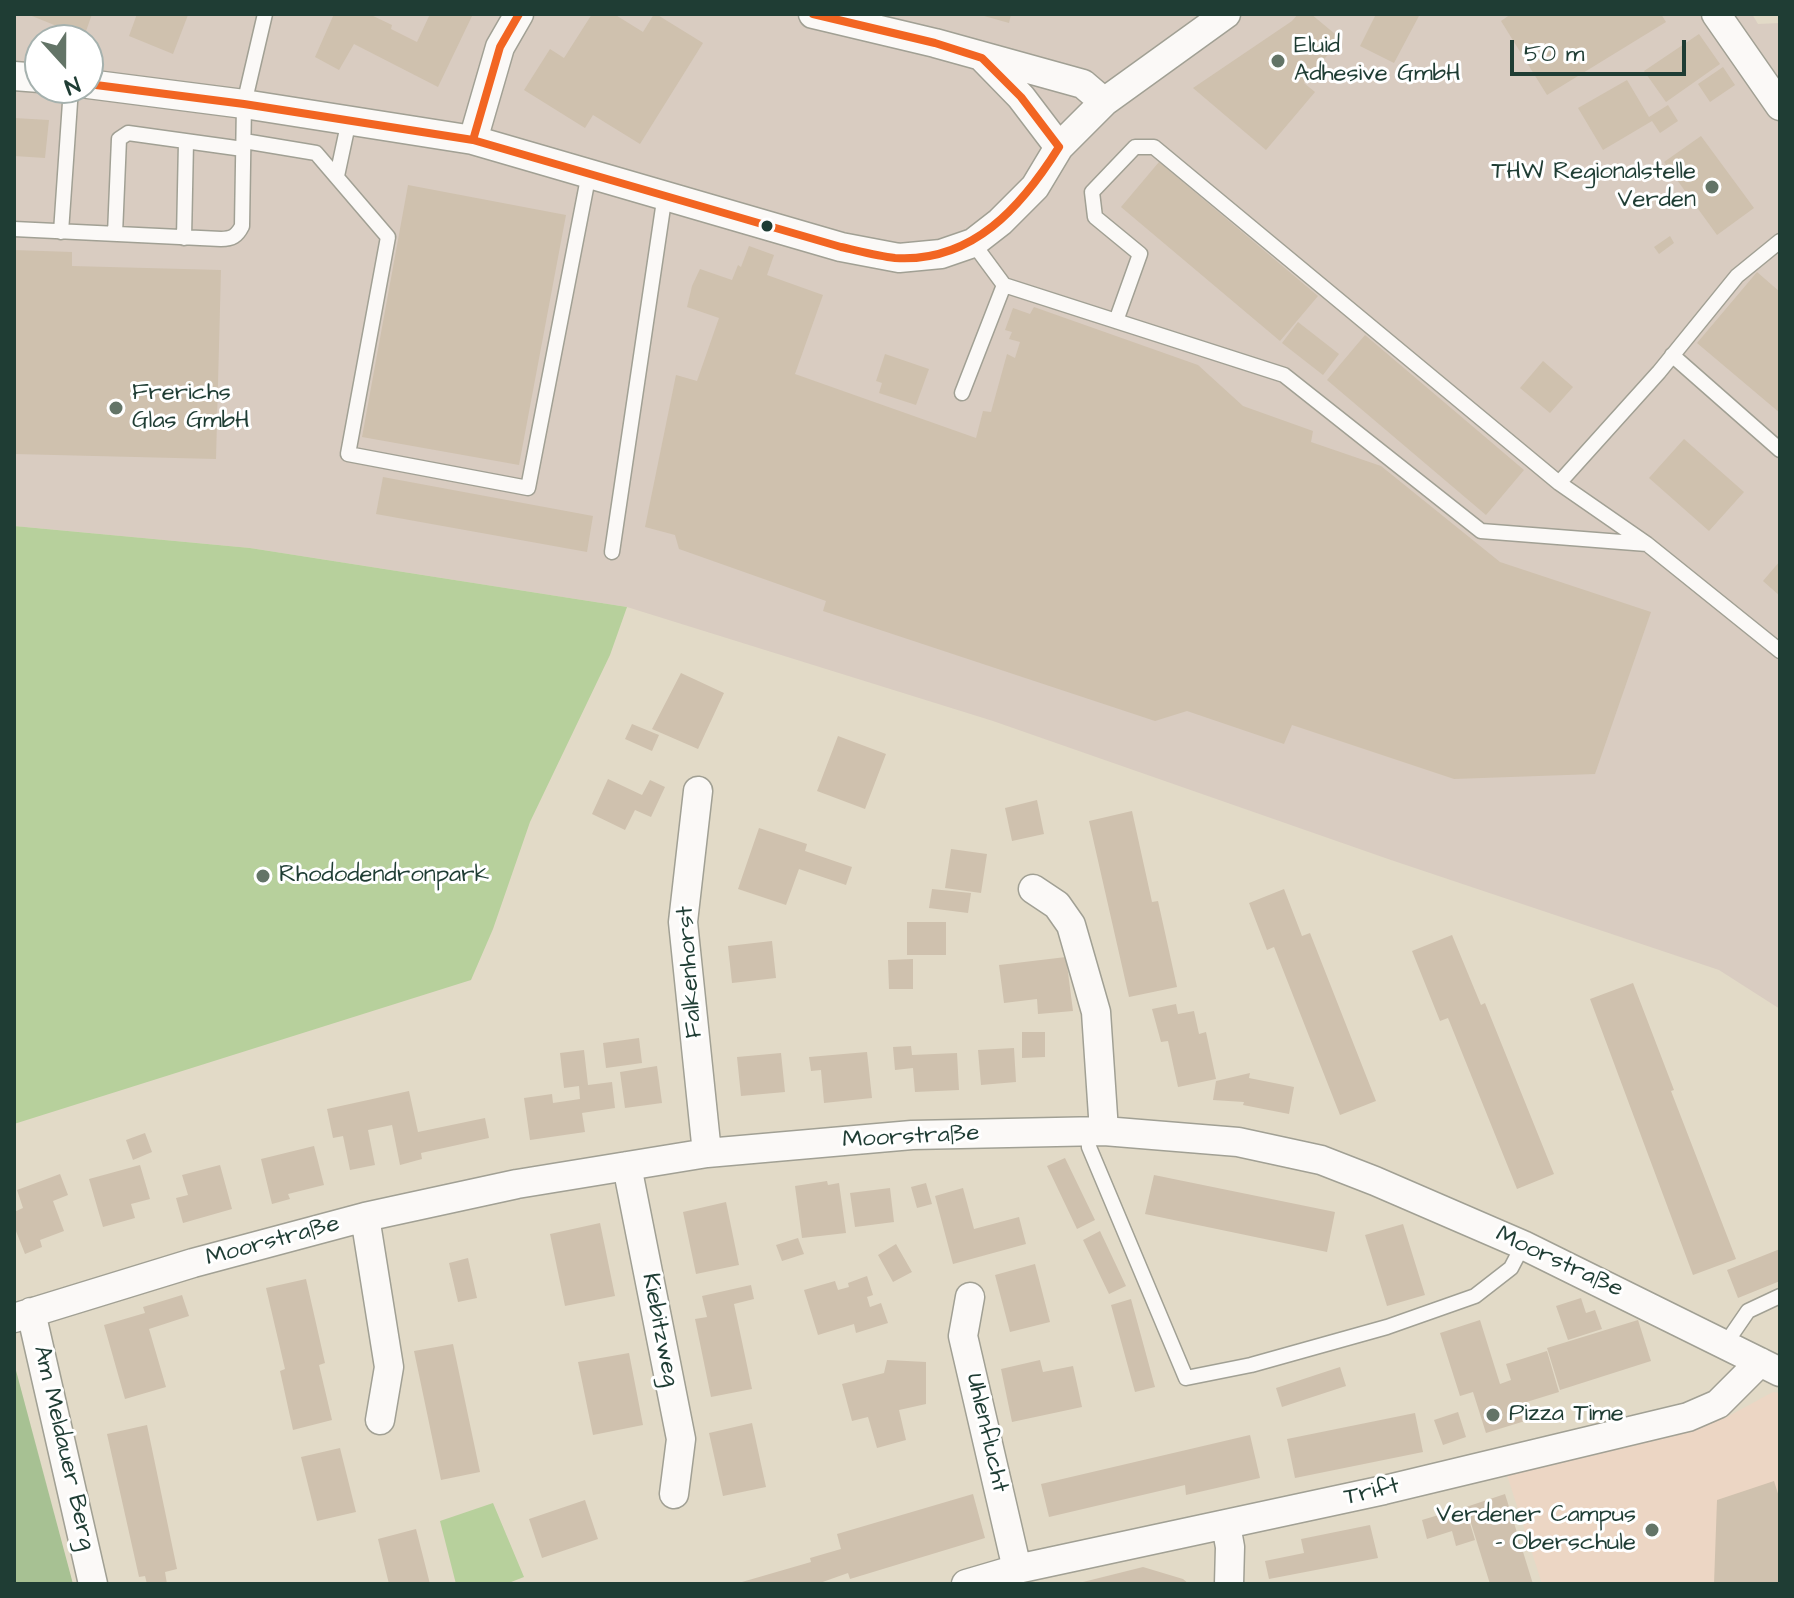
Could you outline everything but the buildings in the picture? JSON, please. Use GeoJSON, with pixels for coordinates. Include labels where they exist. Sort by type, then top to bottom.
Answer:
{"type":"FeatureCollection","features":[{"type":"Feature","properties":{"kind":"street"},"geometry":{"type":"LineString","coordinates":[[473,140],[500,47],[519,14]]}},
{"type":"Feature","properties":{"kind":"street"},"geometry":{"type":"LineString","coordinates":[[813,14],[935,43],[1083,84],[1104,102]]}},
{"type":"Feature","properties":{"kind":"street"},"geometry":{"type":"LineString","coordinates":[[104,86],[244,104],[473,140],[841,247],[899,258],[941,254],[973,243],[1000,222],[1035,187],[1059,147],[1104,102],[1226,14]]}},
{"type":"Feature","properties":{"kind":"street"},"geometry":{"type":"LineString","coordinates":[[1716,14],[1780,106]]}},
{"type":"Feature","properties":{"kind":"street"},"geometry":{"type":"LineString","coordinates":[[982,58],[1021,97],[1059,147]]}},
{"type":"Feature","properties":{"kind":"street","name":"Falkenhorst"},"geometry":{"type":"LineString","coordinates":[[698,791],[683,922],[707,1153]]}},
{"type":"Feature","properties":{"kind":"street"},"geometry":{"type":"LineString","coordinates":[[1033,889],[1057,905],[1071,925],[1096,1012],[1096,1131]]}},
{"type":"Feature","properties":{"kind":"street","name":"Moorstraße"},"geometry":{"type":"LineString","coordinates":[[22,1315],[193,1263],[365,1217],[517,1184],[707,1153],[912,1135],[1096,1131],[1238,1142],[1321,1160],[1523,1245],[1770,1367]]}},
{"type":"Feature","properties":{"kind":"street","name":"Kiebitzweg"},"geometry":{"type":"LineString","coordinates":[[627,1166],[681,1439],[674,1494]]}},
{"type":"Feature","properties":{"kind":"street"},"geometry":{"type":"LineString","coordinates":[[365,1217],[389,1367],[380,1420]]}},
{"type":"Feature","properties":{"kind":"street","name":"Uhlenflucht"},"geometry":{"type":"LineString","coordinates":[[970,1297],[963,1336],[1017,1569]]}},
{"type":"Feature","properties":{"kind":"street","name":"Am Meldauer Berg"},"geometry":{"type":"LineString","coordinates":[[22,1315],[93,1584]]}},
{"type":"Feature","properties":{"kind":"street","name":"Trift"},"geometry":{"type":"LineString","coordinates":[[966,1584],[1017,1569],[1442,1477],[1688,1417],[1718,1404],[1770,1367]]}},
{"type":"Feature","properties":{"kind":"street"},"geometry":{"type":"LineString","coordinates":[[1226,1525],[1230,1547],[1229,1584]]}},
{"type":"Feature","properties":{"kind":"lane"},"geometry":{"type":"LineString","coordinates":[[14,229],[184,238],[230,239],[237,234],[242,226],[244,104],[265,14]]}},
{"type":"Feature","properties":{"kind":"lane"},"geometry":{"type":"LineString","coordinates":[[61,232],[70,104]]}},
{"type":"Feature","properties":{"kind":"lane"},"geometry":{"type":"LineString","coordinates":[[337,176],[349,120]]}},
{"type":"Feature","properties":{"kind":"lane"},"geometry":{"type":"LineString","coordinates":[[115,234],[119,139],[128,133],[186,142],[316,153],[388,237],[348,454],[528,488],[589,173]]}},
{"type":"Feature","properties":{"kind":"lane"},"geometry":{"type":"LineString","coordinates":[[184,238],[186,142]]}},
{"type":"Feature","properties":{"kind":"lane"},"geometry":{"type":"LineString","coordinates":[[1116,321],[1140,254],[1095,217],[1092,192],[1135,147],[1154,147],[1559,483],[1647,544],[1780,651]]}},
{"type":"Feature","properties":{"kind":"lane"},"geometry":{"type":"LineString","coordinates":[[612,552],[665,194]]}},
{"type":"Feature","properties":{"kind":"lane"},"geometry":{"type":"LineString","coordinates":[[1559,483],[1737,276],[1780,241]]}},
{"type":"Feature","properties":{"kind":"lane"},"geometry":{"type":"LineString","coordinates":[[973,243],[1004,285],[1284,375],[1481,531],[1647,544]]}},
{"type":"Feature","properties":{"kind":"lane"},"geometry":{"type":"LineString","coordinates":[[962,393],[1004,285]]}},
{"type":"Feature","properties":{"kind":"lane"},"geometry":{"type":"LineString","coordinates":[[1672,355],[1780,450]]}},
{"type":"Feature","properties":{"kind":"lane"},"geometry":{"type":"LineString","coordinates":[[1096,1131],[1089,1147],[1186,1378],[1251,1365],[1387,1327],[1475,1296],[1511,1268],[1523,1245]]}},
{"type":"Feature","properties":{"kind":"lane"},"geometry":{"type":"LineString","coordinates":[[1726,1343],[1748,1311],[1780,1296]]}},
{"type":"Feature","properties":{"kind":"shaded area"},"geometry":{"type":"Polygon","coordinates":[[[14,14],[1752,14],[1758,24],[1780,23],[1780,1009],[1719,970],[993,721],[627,607],[250,548],[14,526],[14,14]]]}},
{"type":"Feature","properties":{"kind":"shaded area","name":"Verdener Campus - Oberschule"},"geometry":{"type":"Polygon","coordinates":[[[1773,1392],[1780,1393],[1780,1584],[1542,1584],[1507,1475],[1725,1418],[1773,1392]]]}},
{"type":"Feature","properties":{"kind":"green space","name":"Rhododendronpark"},"geometry":{"type":"Polygon","coordinates":[[[14,526],[250,548],[627,607],[610,655],[530,822],[493,929],[471,980],[14,1124],[14,526]]]}},
{"type":"Feature","properties":{"kind":"green space"},"geometry":{"type":"Polygon","coordinates":[[[14,1363],[73,1584],[14,1584],[14,1363]]]}},
{"type":"Feature","properties":{"kind":"green space"},"geometry":{"type":"Polygon","coordinates":[[[493,1503],[524,1577],[506,1584],[456,1584],[440,1521],[493,1503]]]}},
{"type":"Feature","properties":{"kind":"transit line"},"geometry":{"type":"LineString","coordinates":[[473,140],[500,47],[519,14]]}},
{"type":"Feature","properties":{"kind":"transit line"},"geometry":{"type":"LineString","coordinates":[[813,14],[935,43],[982,58],[1021,97],[1059,147]]}},
{"type":"Feature","properties":{"kind":"transit line"},"geometry":{"type":"LineString","coordinates":[[104,86],[244,104],[473,140],[841,247],[895,258],[923,257],[971,241],[992,226],[1029,190],[1059,147]]}},
{"type":"Feature","properties":{"kind":"place","name":"Eluid Adhesive GmbH"},"geometry":{"type":"Point","coordinates":[1278,61]}},
{"type":"Feature","properties":{"kind":"place","name":"THW Regionalstelle Verden"},"geometry":{"type":"Point","coordinates":[1712,187]}},
{"type":"Feature","properties":{"kind":"place","name":"Frerichs Glas GmbH"},"geometry":{"type":"Point","coordinates":[116,408]}},
{"type":"Feature","properties":{"kind":"place","name":"Rhododendronpark"},"geometry":{"type":"Point","coordinates":[263,876]}},
{"type":"Feature","properties":{"kind":"place","name":"Pizza Time"},"geometry":{"type":"Point","coordinates":[1493,1415]}},
{"type":"Feature","properties":{"kind":"place","name":"Verdener Campus - Oberschule"},"geometry":{"type":"Point","coordinates":[1652,1530]}}]}
